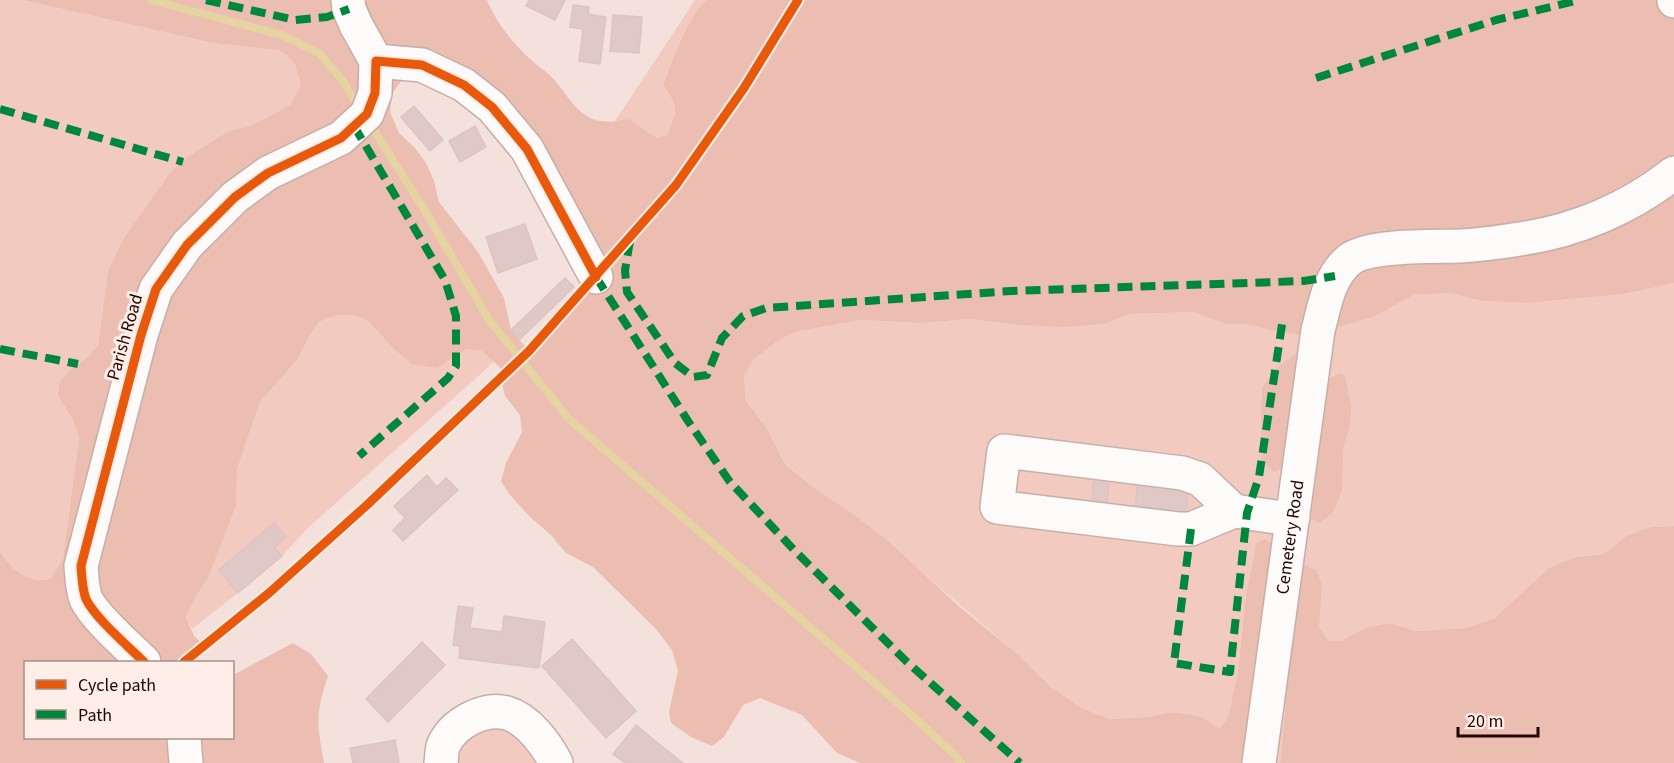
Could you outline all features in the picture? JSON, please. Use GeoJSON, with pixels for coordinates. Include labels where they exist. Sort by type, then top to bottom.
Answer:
{"type":"FeatureCollection","features":[{"type":"Feature","properties":{"kind":"street"},"geometry":{"type":"LineString","coordinates":[[348,0],[356,25],[376,61],[422,65],[464,85],[492,107],[527,149],[596,277]]}},
{"type":"Feature","properties":{"kind":"street","name":"Parish Road"},"geometry":{"type":"LineString","coordinates":[[142,661],[87,601],[82,585],[81,566],[141,335],[156,289],[187,245],[235,197],[268,173],[340,138],[361,119],[375,93],[376,61]]}},
{"type":"Feature","properties":{"kind":"street","name":"Cemetery Road"},"geometry":{"type":"LineString","coordinates":[[1259,763],[1318,330],[1328,292],[1335,276],[1350,259],[1373,250],[1521,239],[1571,228],[1625,205],[1657,187],[1674,173]]}},
{"type":"Feature","properties":{"kind":"street"},"geometry":{"type":"LineString","coordinates":[[1234,511],[1200,480],[1182,473],[1004,451],[997,507],[1178,529],[1191,529],[1234,511],[1293,517]]}},
{"type":"Feature","properties":{"kind":"street"},"geometry":{"type":"LineString","coordinates":[[441,763],[444,744],[462,723],[484,712],[508,714],[531,728],[556,763]]}},
{"type":"Feature","properties":{"kind":"shaded area"},"geometry":{"type":"Polygon","coordinates":[[[0,0],[23,0],[213,43],[279,49],[295,65],[301,86],[290,105],[251,126],[229,131],[190,155],[108,271],[98,345],[86,359],[70,370],[58,396],[72,418],[79,438],[63,559],[50,579],[42,580],[21,574],[0,552],[0,0]]]}},
{"type":"Feature","properties":{"kind":"shaded area"},"geometry":{"type":"Polygon","coordinates":[[[23,0],[487,0],[512,40],[553,79],[582,113],[592,119],[602,121],[628,119],[657,138],[667,135],[675,114],[672,99],[663,85],[687,28],[706,0],[1674,0],[1674,283],[1624,294],[1528,303],[1483,301],[1449,293],[1414,295],[1373,317],[1299,335],[1245,324],[1225,324],[1194,312],[1131,314],[1104,324],[1062,327],[970,319],[920,323],[862,320],[794,332],[754,359],[744,376],[746,401],[766,427],[785,464],[814,488],[856,516],[889,542],[961,608],[1015,652],[1051,687],[1080,707],[1109,719],[1147,717],[1172,712],[1200,716],[1220,728],[1228,717],[1238,671],[1246,594],[1256,544],[1265,539],[1273,545],[1246,763],[860,763],[837,753],[802,715],[760,698],[743,705],[724,737],[712,746],[691,737],[671,723],[669,712],[678,671],[672,650],[656,629],[593,567],[566,553],[510,495],[501,481],[506,463],[522,432],[520,415],[505,396],[501,379],[506,373],[482,351],[467,349],[437,368],[412,364],[394,349],[367,320],[355,315],[337,315],[319,322],[298,359],[260,402],[237,469],[236,506],[208,578],[186,617],[194,636],[205,647],[185,661],[24,661],[24,739],[234,739],[234,674],[293,643],[311,654],[328,676],[318,719],[324,763],[0,763],[0,552],[21,574],[42,580],[50,579],[63,559],[79,438],[72,418],[58,396],[60,382],[98,345],[108,271],[124,238],[170,173],[190,155],[229,131],[251,126],[290,105],[301,86],[295,65],[279,50],[213,43],[23,0]],[[427,76],[402,80],[392,94],[390,112],[399,133],[415,148],[426,163],[434,181],[439,202],[478,252],[504,298],[511,330],[529,351],[586,289],[557,229],[488,116],[427,76]]]}},
{"type":"Feature","properties":{"kind":"shaded area"},"geometry":{"type":"Polygon","coordinates":[[[695,0],[706,0],[687,28],[663,85],[675,109],[667,135],[657,138],[642,128],[615,121],[695,0]]]}},
{"type":"Feature","properties":{"kind":"shaded area"},"geometry":{"type":"Polygon","coordinates":[[[1674,283],[1674,526],[1651,527],[1626,536],[1604,554],[1577,557],[1495,618],[1466,628],[1417,631],[1389,623],[1365,628],[1341,641],[1328,640],[1319,626],[1319,608],[1290,645],[1280,763],[1246,763],[1256,544],[1246,594],[1238,671],[1228,717],[1220,728],[1200,716],[1172,712],[1147,717],[1109,719],[1080,707],[1051,687],[1015,652],[856,516],[814,488],[785,463],[766,427],[746,401],[744,376],[754,359],[775,343],[794,332],[862,320],[920,323],[970,319],[1021,325],[1104,324],[1131,314],[1194,312],[1225,324],[1245,324],[1299,335],[1373,317],[1414,295],[1449,293],[1483,301],[1528,303],[1624,294],[1674,283]]]}},
{"type":"Feature","properties":{"kind":"shaded area"},"geometry":{"type":"Polygon","coordinates":[[[337,315],[355,315],[367,320],[394,349],[437,368],[467,349],[482,351],[494,362],[309,527],[282,556],[274,547],[286,537],[274,523],[219,570],[238,593],[192,629],[186,617],[208,578],[236,506],[237,469],[260,402],[298,359],[319,322],[337,315]]]}},
{"type":"Feature","properties":{"kind":"shaded area"},"geometry":{"type":"Polygon","coordinates":[[[1297,353],[1307,359],[1297,442],[1282,468],[1274,472],[1261,459],[1262,388],[1276,368],[1297,353]]]}},
{"type":"Feature","properties":{"kind":"shaded area"},"geometry":{"type":"Polygon","coordinates":[[[1340,373],[1345,376],[1351,407],[1350,424],[1343,449],[1342,491],[1333,512],[1320,523],[1311,519],[1329,379],[1340,373]]]}},
{"type":"Feature","properties":{"kind":"shaded area"},"geometry":{"type":"Polygon","coordinates":[[[1674,526],[1674,763],[1280,763],[1297,581],[1305,565],[1316,570],[1322,584],[1319,626],[1328,640],[1341,641],[1365,628],[1389,623],[1417,631],[1466,628],[1495,618],[1549,568],[1577,557],[1604,554],[1626,536],[1651,527],[1674,526]]]}},
{"type":"Feature","properties":{"kind":"shaded area"},"geometry":{"type":"Polygon","coordinates":[[[484,712],[556,763],[441,763],[484,712]]]}},
{"type":"Feature","properties":{"kind":"building"},"geometry":{"type":"Polygon","coordinates":[[[529,0],[565,0],[555,20],[526,6],[529,0]]]}},
{"type":"Feature","properties":{"kind":"building"},"geometry":{"type":"Polygon","coordinates":[[[573,5],[589,7],[588,14],[606,17],[600,64],[579,61],[583,29],[570,27],[573,5]]]}},
{"type":"Feature","properties":{"kind":"building"},"geometry":{"type":"Polygon","coordinates":[[[613,15],[642,17],[639,53],[610,51],[613,15]]]}},
{"type":"Feature","properties":{"kind":"building"},"geometry":{"type":"Polygon","coordinates":[[[414,106],[443,140],[430,151],[401,117],[414,106]]]}},
{"type":"Feature","properties":{"kind":"building"},"geometry":{"type":"Polygon","coordinates":[[[475,126],[486,147],[460,162],[449,141],[475,126]]]}},
{"type":"Feature","properties":{"kind":"building"},"geometry":{"type":"Polygon","coordinates":[[[525,224],[537,259],[498,273],[486,237],[525,224]]]}},
{"type":"Feature","properties":{"kind":"building"},"geometry":{"type":"Polygon","coordinates":[[[565,278],[574,287],[520,339],[511,330],[565,278]]]}},
{"type":"Feature","properties":{"kind":"building"},"geometry":{"type":"Polygon","coordinates":[[[427,475],[437,487],[446,478],[458,490],[403,541],[393,530],[405,518],[394,506],[427,475]]]}},
{"type":"Feature","properties":{"kind":"building"},"geometry":{"type":"Polygon","coordinates":[[[1094,477],[1109,479],[1107,501],[1092,499],[1094,477]]]}},
{"type":"Feature","properties":{"kind":"building"},"geometry":{"type":"Polygon","coordinates":[[[1138,478],[1190,484],[1185,516],[1135,510],[1138,478]]]}},
{"type":"Feature","properties":{"kind":"building"},"geometry":{"type":"Polygon","coordinates":[[[274,523],[286,537],[274,547],[282,556],[238,593],[219,570],[274,523]]]}},
{"type":"Feature","properties":{"kind":"building"},"geometry":{"type":"Polygon","coordinates":[[[458,606],[473,608],[470,628],[502,632],[504,616],[545,622],[539,668],[459,658],[460,646],[453,645],[458,606]]]}},
{"type":"Feature","properties":{"kind":"building"},"geometry":{"type":"Polygon","coordinates":[[[572,639],[636,711],[606,738],[542,666],[572,639]]]}},
{"type":"Feature","properties":{"kind":"building"},"geometry":{"type":"Polygon","coordinates":[[[422,642],[445,665],[388,722],[366,699],[422,642]]]}},
{"type":"Feature","properties":{"kind":"building"},"geometry":{"type":"Polygon","coordinates":[[[636,725],[683,763],[625,763],[613,754],[636,725]]]}},
{"type":"Feature","properties":{"kind":"building"},"geometry":{"type":"Polygon","coordinates":[[[395,740],[399,763],[353,763],[350,748],[395,740]]]}},
{"type":"Feature","properties":{"kind":"waterway"},"geometry":{"type":"LineString","coordinates":[[151,0],[282,35],[319,53],[342,80],[359,108]]}},
{"type":"Feature","properties":{"kind":"waterway"},"geometry":{"type":"LineString","coordinates":[[368,121],[427,214],[489,320],[569,419],[906,710],[961,763]]}},
{"type":"Feature","properties":{"kind":"marked path"},"geometry":{"type":"LineString","coordinates":[[206,0],[295,20],[327,17],[349,9]]}},
{"type":"Feature","properties":{"kind":"marked path"},"geometry":{"type":"LineString","coordinates":[[1316,78],[1496,20],[1580,0]]}},
{"type":"Feature","properties":{"kind":"marked path"},"geometry":{"type":"LineString","coordinates":[[0,109],[183,162]]}},
{"type":"Feature","properties":{"kind":"marked path"},"geometry":{"type":"LineString","coordinates":[[354,126],[445,280],[456,316],[456,366],[448,378],[359,456]]}},
{"type":"Feature","properties":{"kind":"marked path"},"geometry":{"type":"LineString","coordinates":[[630,241],[625,270],[627,292],[675,363],[693,377],[707,375],[722,338],[743,316],[766,308],[1011,291],[1304,281],[1335,276]]}},
{"type":"Feature","properties":{"kind":"marked path"},"geometry":{"type":"LineString","coordinates":[[596,277],[730,482],[796,552],[906,661],[1020,763]]}},
{"type":"Feature","properties":{"kind":"marked path"},"geometry":{"type":"LineString","coordinates":[[1191,529],[1174,663],[1230,672],[1247,513],[1259,477],[1283,318]]}},
{"type":"Feature","properties":{"kind":"marked path"},"geometry":{"type":"LineString","coordinates":[[0,349],[78,364]]}},
{"type":"Feature","properties":{"kind":"cycle path"},"geometry":{"type":"LineString","coordinates":[[185,661],[269,593],[367,505],[529,351],[676,185],[744,88],[798,0]]}},
{"type":"Feature","properties":{"kind":"cycle path"},"geometry":{"type":"LineString","coordinates":[[143,661],[90,607],[84,591],[81,566],[141,335],[156,289],[187,245],[235,197],[268,173],[341,138],[367,114],[375,93],[376,61],[422,65],[464,85],[492,107],[527,149],[596,277]]}}]}
